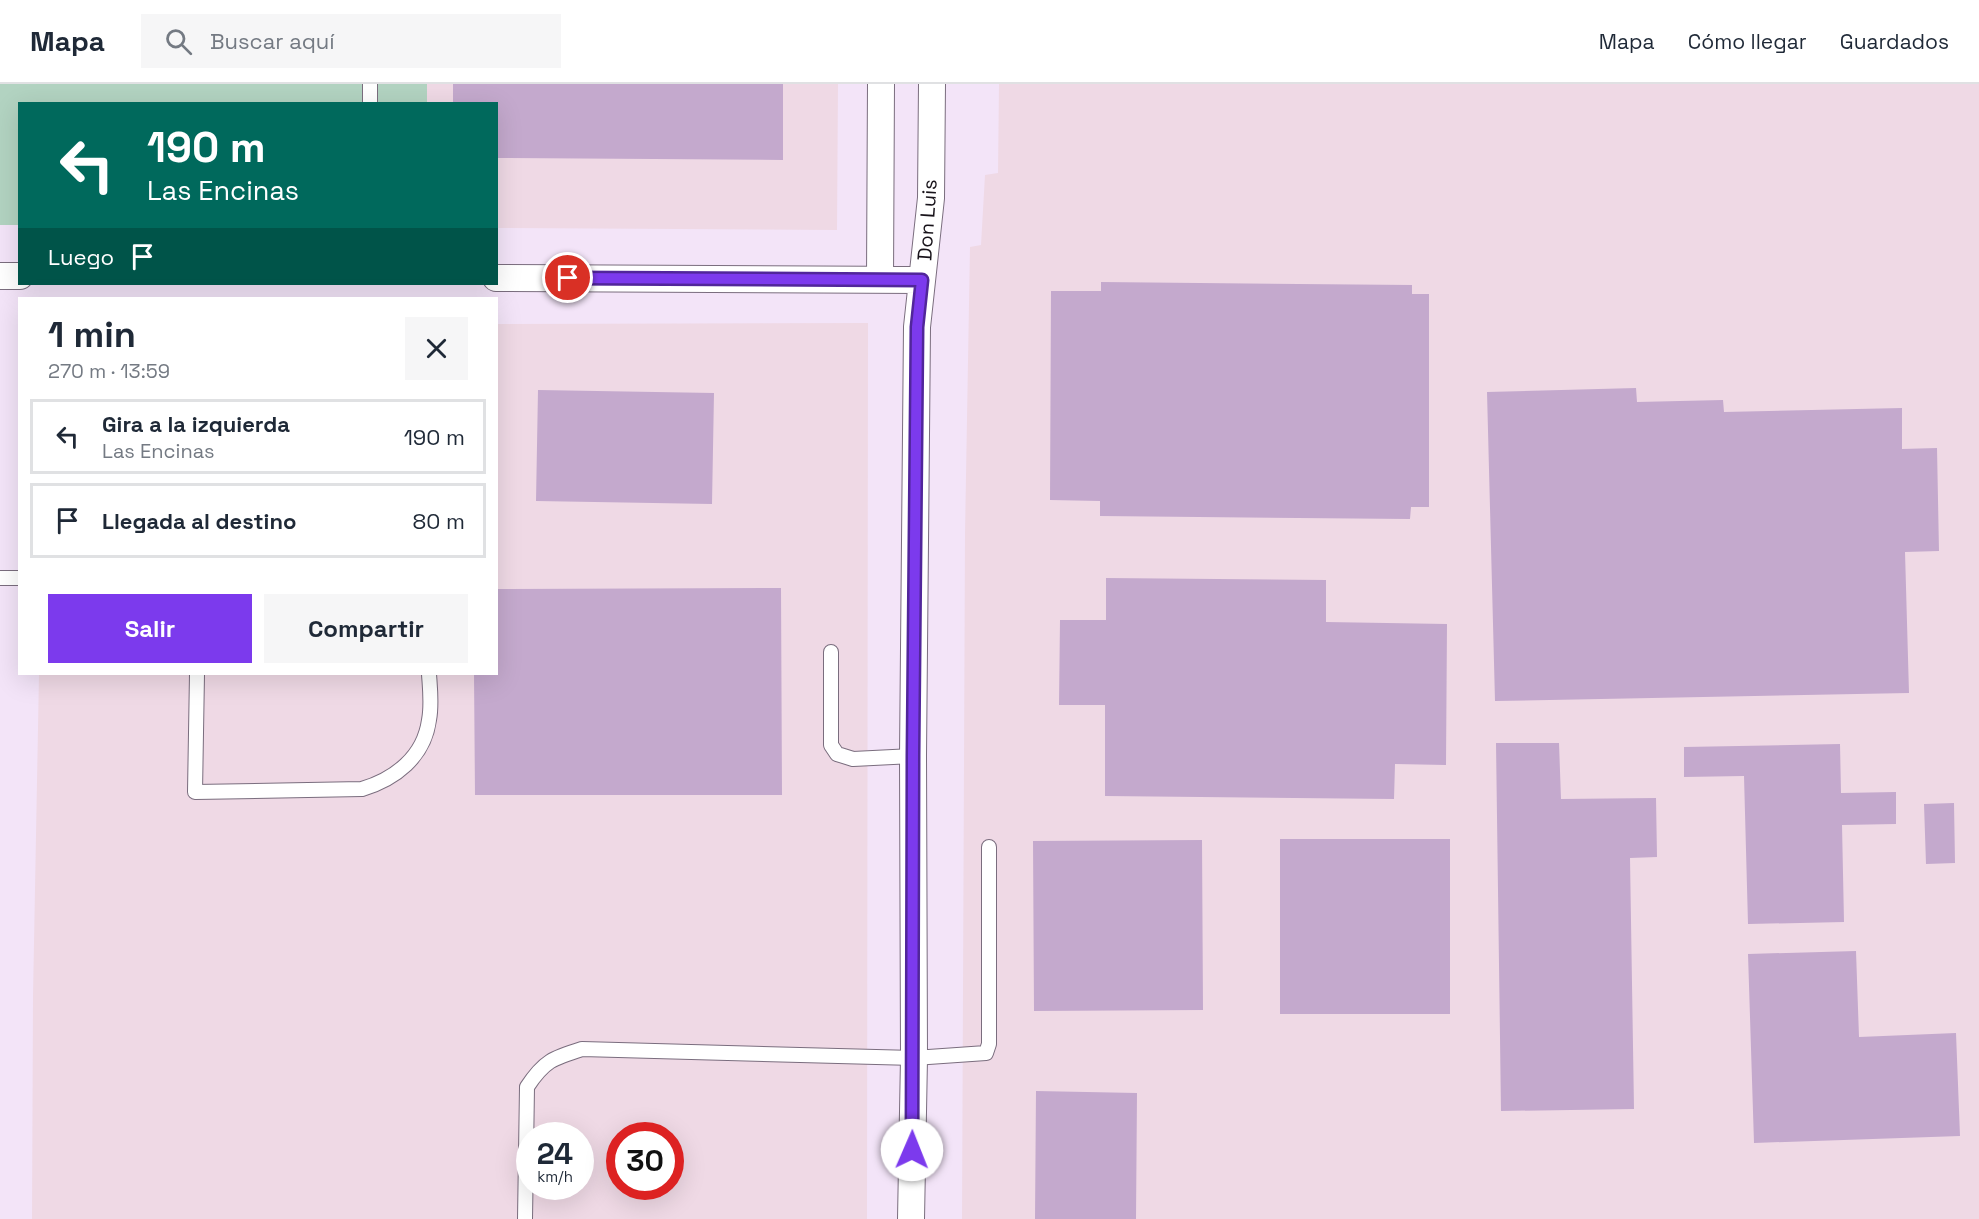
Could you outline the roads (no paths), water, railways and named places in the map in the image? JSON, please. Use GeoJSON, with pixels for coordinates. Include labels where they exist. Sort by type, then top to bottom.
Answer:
{"type":"FeatureCollection","features":[{"type":"Feature","properties":{"kind":"street"},"geometry":{"type":"LineString","coordinates":[[880,279],[881,84]]}},
{"type":"Feature","properties":{"kind":"street","name":"Don Luis"},"geometry":{"type":"LineString","coordinates":[[911,1219],[914,1058],[913,756],[917,327],[931,198],[932,84]]}},
{"type":"Feature","properties":{"kind":"street"},"geometry":{"type":"LineString","coordinates":[[0,276],[18,276]]}},
{"type":"Feature","properties":{"kind":"street"},"geometry":{"type":"LineString","coordinates":[[498,278],[922,280]]}},
{"type":"Feature","properties":{"kind":"lane"},"geometry":{"type":"LineString","coordinates":[[370,84],[370,102]]}},
{"type":"Feature","properties":{"kind":"lane"},"geometry":{"type":"LineString","coordinates":[[0,578],[18,578]]}},
{"type":"Feature","properties":{"kind":"lane"},"geometry":{"type":"LineString","coordinates":[[831,652],[831,745],[837,754],[853,759],[913,756]]}},
{"type":"Feature","properties":{"kind":"lane"},"geometry":{"type":"LineString","coordinates":[[197,675],[195,792],[362,789],[381,783],[398,773],[420,747],[430,719],[429,675]]}},
{"type":"Feature","properties":{"kind":"lane"},"geometry":{"type":"LineString","coordinates":[[525,1219],[527,1087],[538,1071],[555,1058],[582,1049],[914,1058],[986,1053],[989,1044],[989,847]]}}]}
